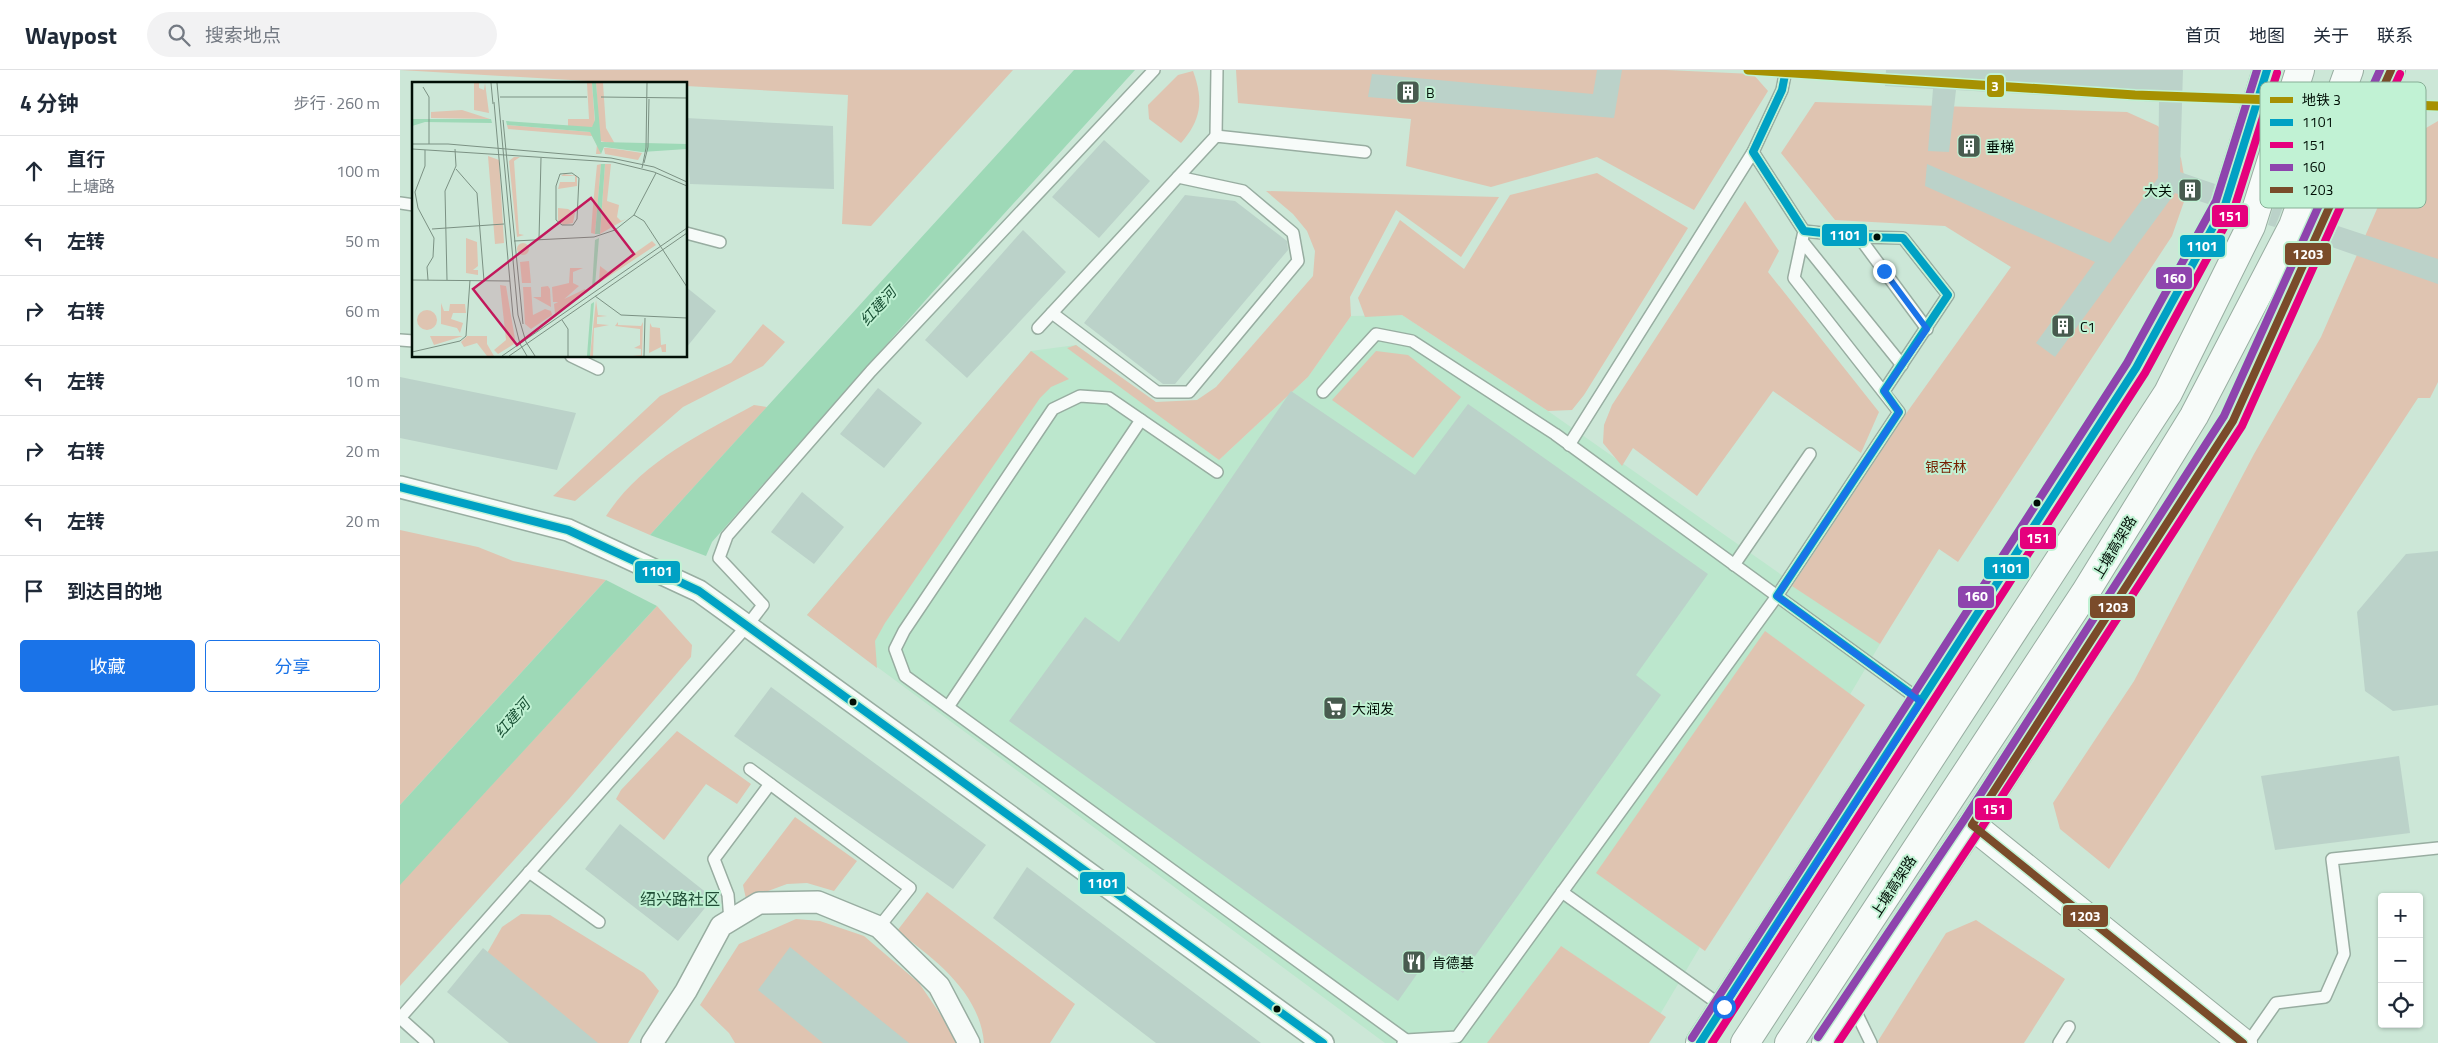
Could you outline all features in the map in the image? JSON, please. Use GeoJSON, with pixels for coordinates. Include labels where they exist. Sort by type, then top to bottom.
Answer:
{"type":"FeatureCollection","features":[{"type":"Feature","properties":{"kind":"main road"},"geometry":{"type":"LineString","coordinates":[[2263,82],[2267,70]]}},
{"type":"Feature","properties":{"kind":"main road"},"geometry":{"type":"LineString","coordinates":[[2296,82],[2300,70]]}},
{"type":"Feature","properties":{"kind":"main road","name":"上塘高架路"},"geometry":{"type":"LineString","coordinates":[[2345,82],[2349,70]]}},
{"type":"Feature","properties":{"kind":"main road"},"geometry":{"type":"LineString","coordinates":[[2386,82],[2391,70]]}},
{"type":"Feature","properties":{"kind":"main road"},"geometry":{"type":"LineString","coordinates":[[1700,1043],[2136,368],[2225,205],[2260,92]]}},
{"type":"Feature","properties":{"kind":"main road"},"geometry":{"type":"LineString","coordinates":[[1745,1043],[2168,392],[2250,226],[2260,195]]}},
{"type":"Feature","properties":{"kind":"main road","name":"上塘高架路"},"geometry":{"type":"LineString","coordinates":[[1789,1043],[2085,593],[2194,416],[2293,226],[2299,208]]}},
{"type":"Feature","properties":{"kind":"main road"},"geometry":{"type":"LineString","coordinates":[[1826,1043],[1972,825],[2233,421],[2329,208]]}},
{"type":"Feature","properties":{"kind":"main road"},"geometry":{"type":"LineString","coordinates":[[1972,825],[2243,1043]]}},
{"type":"Feature","properties":{"kind":"street"},"geometry":{"type":"LineString","coordinates":[[400,487],[568,530],[699,591],[1298,1036],[1323,1043]]}},
{"type":"Feature","properties":{"kind":"street"},"geometry":{"type":"LineString","coordinates":[[652,1043],[686,991],[720,926],[759,903],[818,902],[879,927],[939,986],[969,1043]]}},
{"type":"Feature","properties":{"kind":"lane"},"geometry":{"type":"LineString","coordinates":[[428,1043],[400,1018],[747,626],[763,605],[719,558],[727,536],[871,371],[1154,70]]}},
{"type":"Feature","properties":{"kind":"lane"},"geometry":{"type":"LineString","coordinates":[[1038,328],[1216,136],[1218,70]]}},
{"type":"Feature","properties":{"kind":"lane"},"geometry":{"type":"LineString","coordinates":[[1570,445],[1753,152],[1782,90],[1786,70]]}},
{"type":"Feature","properties":{"kind":"lane"},"geometry":{"type":"LineString","coordinates":[[1216,136],[1365,152]]}},
{"type":"Feature","properties":{"kind":"lane"},"geometry":{"type":"LineString","coordinates":[[1753,152],[1803,236],[1902,365]]}},
{"type":"Feature","properties":{"kind":"lane"},"geometry":{"type":"LineString","coordinates":[[1052,313],[1157,392],[1189,392],[1298,261],[1293,234],[1243,191],[1178,177]]}},
{"type":"Feature","properties":{"kind":"lane"},"geometry":{"type":"LineString","coordinates":[[688,234],[720,242]]}},
{"type":"Feature","properties":{"kind":"lane"},"geometry":{"type":"LineString","coordinates":[[1803,236],[1903,238],[1948,295],[1884,391]]}},
{"type":"Feature","properties":{"kind":"lane"},"geometry":{"type":"LineString","coordinates":[[1217,472],[1109,398],[1080,396],[1053,409],[904,630],[895,649],[906,676],[1404,1041],[1457,1037],[1777,596],[1899,412],[1794,278],[1803,236]]}},
{"type":"Feature","properties":{"kind":"lane"},"geometry":{"type":"LineString","coordinates":[[1859,237],[1927,329]]}},
{"type":"Feature","properties":{"kind":"lane"},"geometry":{"type":"LineString","coordinates":[[1323,392],[1376,334],[1412,341],[1570,445],[1921,702]]}},
{"type":"Feature","properties":{"kind":"lane"},"geometry":{"type":"LineString","coordinates":[[575,358],[598,369]]}},
{"type":"Feature","properties":{"kind":"lane"},"geometry":{"type":"LineString","coordinates":[[948,707],[1140,420]]}},
{"type":"Feature","properties":{"kind":"lane"},"geometry":{"type":"LineString","coordinates":[[1734,565],[1810,454]]}},
{"type":"Feature","properties":{"kind":"lane"},"geometry":{"type":"LineString","coordinates":[[750,769],[910,888],[879,927]]}},
{"type":"Feature","properties":{"kind":"lane"},"geometry":{"type":"LineString","coordinates":[[730,921],[728,895],[714,859],[770,784]]}},
{"type":"Feature","properties":{"kind":"lane"},"geometry":{"type":"LineString","coordinates":[[2248,1043],[2276,1003],[2325,998],[2344,954],[2332,859],[2438,848]]}},
{"type":"Feature","properties":{"kind":"lane"},"geometry":{"type":"LineString","coordinates":[[529,872],[599,922]]}},
{"type":"Feature","properties":{"kind":"lane"},"geometry":{"type":"LineString","coordinates":[[1562,892],[1724,1007]]}},
{"type":"Feature","properties":{"kind":"lane"},"geometry":{"type":"LineString","coordinates":[[1852,1004],[1871,1043]]}},
{"type":"Feature","properties":{"kind":"lane"},"geometry":{"type":"LineString","coordinates":[[2059,1043],[2069,1027]]}},
{"type":"Feature","properties":{"kind":"shaded area"},"geometry":{"type":"Polygon","coordinates":[[[1402,315],[1548,411],[1880,644],[1643,1043],[1385,1043],[807,615],[1031,351],[1076,345],[1219,460],[1308,377],[1351,316],[1402,315]]]}},
{"type":"Feature","properties":{"kind":"green space"},"geometry":{"type":"Polygon","coordinates":[[[400,70],[1013,70],[871,226],[842,224],[848,95],[688,86],[688,82],[604,82],[400,70]]]}},
{"type":"Feature","properties":{"kind":"green space"},"geometry":{"type":"Polygon","coordinates":[[[1236,70],[1666,70],[1753,74],[1768,91],[1694,210],[1597,157],[1491,187],[1406,166],[1411,119],[1238,103],[1236,70]]]}},
{"type":"Feature","properties":{"kind":"green space"},"geometry":{"type":"Polygon","coordinates":[[[1193,71],[1199,92],[1199,110],[1193,126],[1181,143],[1149,119],[1148,105],[1178,75],[1193,71]]]}},
{"type":"Feature","properties":{"kind":"green space","name":"银杏林"},"geometry":{"type":"Polygon","coordinates":[[[1815,102],[2127,112],[2158,126],[2181,158],[2187,193],[2172,236],[1958,562],[1939,549],[1880,644],[1792,586],[1905,415],[2011,267],[1945,226],[1835,220],[1781,153],[1815,102]]]}},
{"type":"Feature","properties":{"kind":"green space"},"geometry":{"type":"Polygon","coordinates":[[[2438,121],[2438,382],[2430,398],[2418,398],[2109,869],[2060,829],[2053,803],[2134,681],[2254,454],[2321,337],[2377,208],[2426,208],[2426,128],[2438,121]]]}},
{"type":"Feature","properties":{"kind":"green space"},"geometry":{"type":"Polygon","coordinates":[[[1597,173],[1688,228],[1584,395],[1572,410],[1548,411],[1402,315],[1365,317],[1358,298],[1400,220],[1464,269],[1510,195],[1597,173]]]}},
{"type":"Feature","properties":{"kind":"green space"},"geometry":{"type":"Polygon","coordinates":[[[1266,191],[1499,197],[1461,257],[1396,210],[1350,297],[1351,316],[1308,377],[1219,460],[1067,348],[1076,345],[1156,402],[1197,400],[1216,387],[1313,276],[1315,251],[1307,231],[1293,214],[1266,191]]]}},
{"type":"Feature","properties":{"kind":"green space"},"geometry":{"type":"Polygon","coordinates":[[[1745,201],[1779,251],[1768,272],[1879,412],[1861,453],[1773,391],[1697,496],[1633,448],[1622,466],[1603,443],[1604,425],[1612,405],[1745,201]]]}},
{"type":"Feature","properties":{"kind":"green space"},"geometry":{"type":"Polygon","coordinates":[[[763,324],[785,342],[763,366],[683,407],[575,501],[553,496],[660,396],[731,363],[763,324]]]}},
{"type":"Feature","properties":{"kind":"green space"},"geometry":{"type":"Polygon","coordinates":[[[1031,351],[1069,379],[1051,387],[1040,398],[885,623],[875,641],[877,668],[807,615],[1031,351]]]}},
{"type":"Feature","properties":{"kind":"green space"},"geometry":{"type":"Polygon","coordinates":[[[1376,351],[1408,355],[1461,397],[1413,458],[1332,400],[1376,351]]]}},
{"type":"Feature","properties":{"kind":"green space"},"geometry":{"type":"Polygon","coordinates":[[[754,405],[767,407],[650,535],[606,516],[636,480],[654,465],[692,439],[754,405]]]}},
{"type":"Feature","properties":{"kind":"green space"},"geometry":{"type":"Polygon","coordinates":[[[400,530],[478,547],[513,561],[606,580],[400,805],[400,530]]]}},
{"type":"Feature","properties":{"kind":"green space"},"geometry":{"type":"Polygon","coordinates":[[[657,606],[692,645],[691,657],[569,799],[400,986],[400,884],[657,606]]]}},
{"type":"Feature","properties":{"kind":"green space"},"geometry":{"type":"Polygon","coordinates":[[[1765,631],[1865,705],[1705,951],[1596,873],[1765,631]]]}},
{"type":"Feature","properties":{"kind":"green space"},"geometry":{"type":"Polygon","coordinates":[[[677,731],[751,784],[737,804],[706,784],[664,840],[616,799],[621,790],[677,731]]]}},
{"type":"Feature","properties":{"kind":"green space"},"geometry":{"type":"Polygon","coordinates":[[[795,817],[857,861],[834,891],[807,883],[787,884],[746,899],[743,885],[795,817]]]}},
{"type":"Feature","properties":{"kind":"green space"},"geometry":{"type":"Polygon","coordinates":[[[927,892],[1075,1004],[1050,1043],[984,1043],[981,1025],[965,993],[926,953],[897,931],[927,892]]]}},
{"type":"Feature","properties":{"kind":"green space"},"geometry":{"type":"Polygon","coordinates":[[[521,914],[550,915],[644,973],[659,991],[628,1043],[537,1043],[478,969],[502,927],[521,914]]]}},
{"type":"Feature","properties":{"kind":"green space"},"geometry":{"type":"Polygon","coordinates":[[[796,919],[820,921],[864,936],[919,983],[947,1024],[956,1043],[735,1043],[729,1033],[700,1005],[739,944],[796,919]]]}},
{"type":"Feature","properties":{"kind":"green space"},"geometry":{"type":"Polygon","coordinates":[[[1976,920],[2065,979],[2024,1043],[1879,1043],[1878,1041],[1946,933],[1976,920]]]}},
{"type":"Feature","properties":{"kind":"green space"},"geometry":{"type":"Polygon","coordinates":[[[1561,946],[1666,1017],[1649,1043],[1487,1043],[1561,946]]]}},
{"type":"Feature","properties":{"kind":"water","name":"红建河"},"geometry":{"type":"Polygon","coordinates":[[[1074,70],[1135,70],[931,294],[712,542],[706,556],[650,535],[1074,70]]]}},
{"type":"Feature","properties":{"kind":"water","name":"红建河"},"geometry":{"type":"Polygon","coordinates":[[[606,580],[657,606],[400,885],[400,805],[606,580]]]}},
{"type":"Feature","properties":{"kind":"building"},"geometry":{"type":"Polygon","coordinates":[[[1597,70],[1622,70],[1614,118],[1368,97],[1372,74],[1593,94],[1597,70]]]}},
{"type":"Feature","properties":{"kind":"building"},"geometry":{"type":"Polygon","coordinates":[[[1886,70],[2183,70],[2180,172],[2215,184],[2211,199],[2208,204],[2175,193],[2055,357],[2036,343],[2095,262],[1925,186],[1927,164],[2110,243],[2158,178],[2159,102],[1956,90],[1949,152],[1928,151],[1933,89],[1885,86],[1886,70]]]}},
{"type":"Feature","properties":{"kind":"building"},"geometry":{"type":"Polygon","coordinates":[[[688,118],[833,126],[834,189],[690,184],[688,118]]]}},
{"type":"Feature","properties":{"kind":"building"},"geometry":{"type":"Polygon","coordinates":[[[1104,140],[1150,181],[1099,238],[1052,197],[1104,140]]]}},
{"type":"Feature","properties":{"kind":"building"},"geometry":{"type":"Polygon","coordinates":[[[1185,195],[1235,201],[1287,241],[1288,250],[1175,384],[1163,384],[1084,323],[1185,195]]]}},
{"type":"Feature","properties":{"kind":"building"},"geometry":{"type":"Polygon","coordinates":[[[2273,208],[2283,208],[2275,227],[2268,225],[2273,208]]]}},
{"type":"Feature","properties":{"kind":"building"},"geometry":{"type":"Polygon","coordinates":[[[2338,226],[2438,259],[2438,284],[2329,246],[2338,226]]]}},
{"type":"Feature","properties":{"kind":"building"},"geometry":{"type":"Polygon","coordinates":[[[1023,230],[1066,272],[967,378],[925,340],[1023,230]]]}},
{"type":"Feature","properties":{"kind":"building"},"geometry":{"type":"Polygon","coordinates":[[[688,289],[716,311],[688,346],[688,289]]]}},
{"type":"Feature","properties":{"kind":"building"},"geometry":{"type":"Polygon","coordinates":[[[400,377],[576,413],[557,470],[400,438],[400,377]]]}},
{"type":"Feature","properties":{"kind":"building"},"geometry":{"type":"Polygon","coordinates":[[[878,388],[922,423],[884,468],[840,434],[878,388]]]}},
{"type":"Feature","properties":{"kind":"building","name":"大润发"},"geometry":{"type":"Polygon","coordinates":[[[1291,391],[1415,475],[1468,404],[1708,574],[1636,675],[1661,695],[1463,973],[1434,950],[1398,1001],[1009,721],[1085,617],[1119,642],[1291,391]]]}},
{"type":"Feature","properties":{"kind":"building"},"geometry":{"type":"Polygon","coordinates":[[[802,492],[844,527],[814,564],[771,532],[802,492]]]}},
{"type":"Feature","properties":{"kind":"building"},"geometry":{"type":"Polygon","coordinates":[[[2438,551],[2438,705],[2393,711],[2365,691],[2357,612],[2406,554],[2438,551]]]}},
{"type":"Feature","properties":{"kind":"building"},"geometry":{"type":"Polygon","coordinates":[[[771,687],[986,845],[953,889],[734,736],[771,687]]]}},
{"type":"Feature","properties":{"kind":"building"},"geometry":{"type":"Polygon","coordinates":[[[2399,756],[2410,833],[2275,850],[2261,776],[2399,756]]]}},
{"type":"Feature","properties":{"kind":"building"},"geometry":{"type":"Polygon","coordinates":[[[620,824],[713,898],[678,941],[585,869],[620,824]]]}},
{"type":"Feature","properties":{"kind":"building"},"geometry":{"type":"Polygon","coordinates":[[[1027,867],[1261,1043],[1156,1043],[993,918],[1027,867]]]}},
{"type":"Feature","properties":{"kind":"building"},"geometry":{"type":"Polygon","coordinates":[[[790,947],[909,1043],[823,1043],[758,990],[790,947]]]}},
{"type":"Feature","properties":{"kind":"building"},"geometry":{"type":"Polygon","coordinates":[[[483,948],[598,1043],[509,1043],[447,992],[483,948]]]}},
{"type":"Feature","properties":{"kind":"metro line","name":"3"},"geometry":{"type":"LineString","coordinates":[[1748,70],[2135,95],[2260,100]]}},
{"type":"Feature","properties":{"kind":"metro line","name":"3"},"geometry":{"type":"LineString","coordinates":[[2426,106],[2438,106]]}},
{"type":"Feature","properties":{"kind":"transit line","name":"1101"},"geometry":{"type":"LineString","coordinates":[[1786,70],[1782,90],[1753,152],[1804,231],[1859,237],[1903,238],[1948,295],[1884,391],[1899,412],[1777,596],[1921,701]]}},
{"type":"Feature","properties":{"kind":"transit line","name":"160"},"geometry":{"type":"LineString","coordinates":[[1692,1038],[2127,363],[2216,201],[2257,70]]}},
{"type":"Feature","properties":{"kind":"transit line","name":"1101"},"geometry":{"type":"LineString","coordinates":[[2263,82],[2267,70]]}},
{"type":"Feature","properties":{"kind":"transit line","name":"160"},"geometry":{"type":"LineString","coordinates":[[2375,82],[2380,70]]}},
{"type":"Feature","properties":{"kind":"transit line","name":"1203"},"geometry":{"type":"LineString","coordinates":[[2386,82],[2391,70]]}},
{"type":"Feature","properties":{"kind":"transit line","name":"151"},"geometry":{"type":"LineString","coordinates":[[2274,82],[2277,73]]}},
{"type":"Feature","properties":{"kind":"transit line","name":"151"},"geometry":{"type":"LineString","coordinates":[[2396,82],[2400,74]]}},
{"type":"Feature","properties":{"kind":"transit line","name":"1101"},"geometry":{"type":"LineString","coordinates":[[1700,1043],[2136,368],[2225,205],[2260,92]]}},
{"type":"Feature","properties":{"kind":"transit line","name":"151"},"geometry":{"type":"LineString","coordinates":[[1712,1043],[2145,373],[2234,209],[2260,127]]}},
{"type":"Feature","properties":{"kind":"transit line","name":"160"},"geometry":{"type":"LineString","coordinates":[[1818,1037],[1964,820],[2224,416],[2318,208]]}},
{"type":"Feature","properties":{"kind":"transit line","name":"1203"},"geometry":{"type":"LineString","coordinates":[[2243,1043],[1972,825],[2233,421],[2329,208]]}},
{"type":"Feature","properties":{"kind":"transit line","name":"151"},"geometry":{"type":"LineString","coordinates":[[1838,1043],[1980,830],[2242,426],[2340,208]]}},
{"type":"Feature","properties":{"kind":"transit line","name":"1101"},"geometry":{"type":"LineString","coordinates":[[400,487],[568,530],[699,591],[1323,1043]]}},
{"type":"Feature","properties":{"kind":"place","name":"B"},"geometry":{"type":"Point","coordinates":[1408,92]}},
{"type":"Feature","properties":{"kind":"place","name":"垂梯"},"geometry":{"type":"Point","coordinates":[1969,146]}},
{"type":"Feature","properties":{"kind":"place","name":"大关"},"geometry":{"type":"Point","coordinates":[2190,190]}},
{"type":"Feature","properties":{"kind":"place","name":"C1"},"geometry":{"type":"Point","coordinates":[2063,326]}},
{"type":"Feature","properties":{"kind":"place","name":"大润发"},"geometry":{"type":"Point","coordinates":[1335,708]}},
{"type":"Feature","properties":{"kind":"place","name":"肯德基"},"geometry":{"type":"Point","coordinates":[1414,962]}},
{"type":"Feature","properties":{"kind":"district","name":"绍兴路社区"},"geometry":{"type":"Point","coordinates":[680,899]}},
{"type":"Feature","properties":{"kind":"route"},"geometry":{"type":"LineString","coordinates":[[1724,1007],[1921,702],[1777,596],[1899,412],[1884,391],[1927,329],[1884,271]]}}]}
